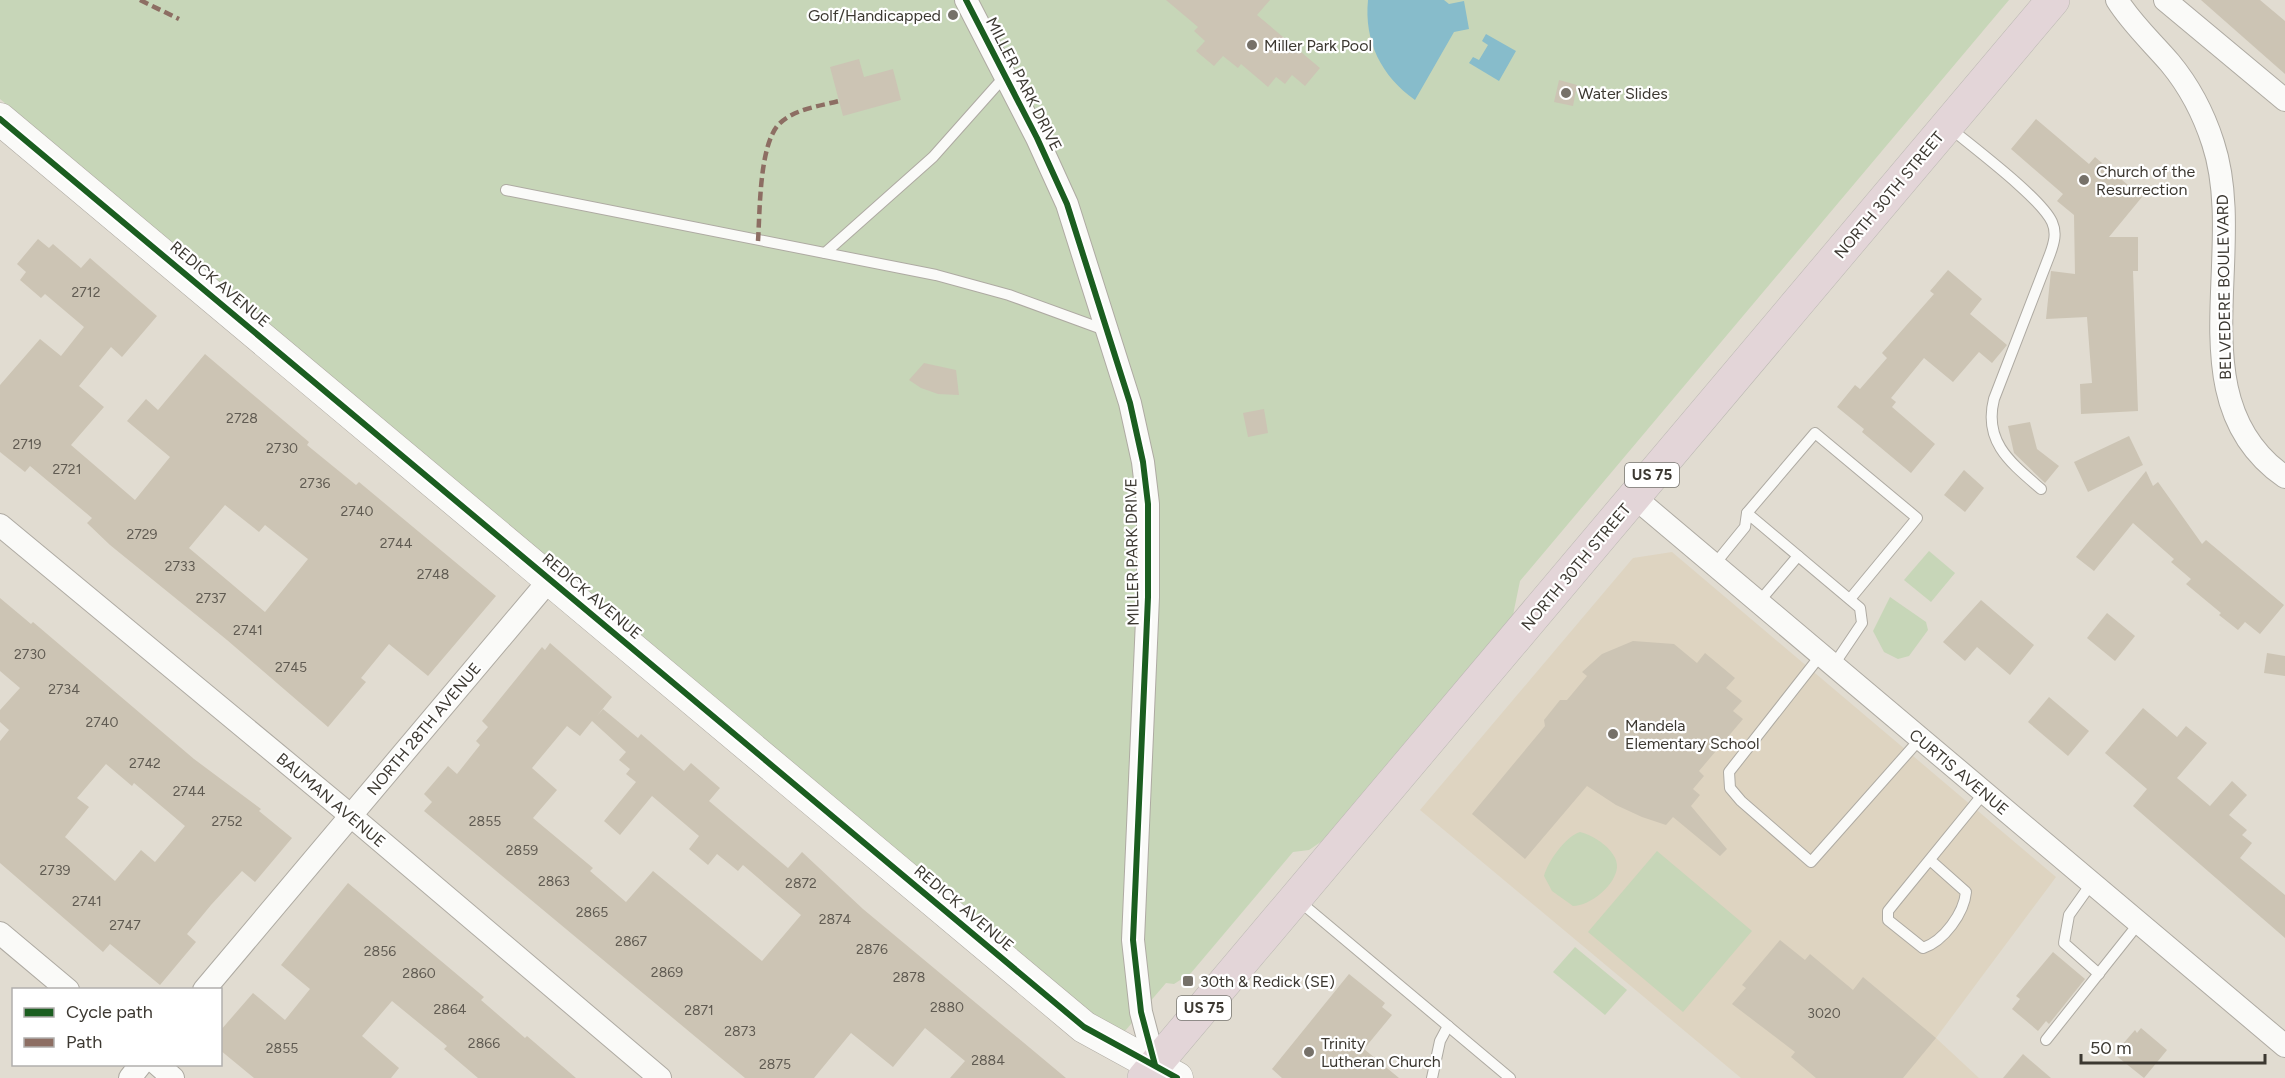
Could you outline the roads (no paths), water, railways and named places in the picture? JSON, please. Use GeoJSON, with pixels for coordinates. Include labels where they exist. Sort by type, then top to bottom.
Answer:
{"type":"FeatureCollection","features":[{"type":"Feature","properties":{"kind":"highway","name":"NORTH 30TH STREET"},"geometry":{"type":"LineString","coordinates":[[1159,1074],[1296,899],[2053,0]]}},
{"type":"Feature","properties":{"kind":"street","name":"MILLER PARK DRIVE"},"geometry":{"type":"LineString","coordinates":[[966,0],[1037,138],[1067,204],[1108,331],[1139,441],[1148,504],[1148,597],[1133,926],[1134,963],[1141,1012],[1159,1074]]}},
{"type":"Feature","properties":{"kind":"street","name":"BELVEDERE BOULEVARD"},"geometry":{"type":"LineString","coordinates":[[2117,0],[2177,72],[2213,142],[2225,207],[2222,355],[2227,394],[2236,419],[2252,446],[2272,468],[2285,477]]}},
{"type":"Feature","properties":{"kind":"street"},"geometry":{"type":"LineString","coordinates":[[2165,0],[2285,100]]}},
{"type":"Feature","properties":{"kind":"street","name":"REDICK AVENUE"},"geometry":{"type":"LineString","coordinates":[[0,120],[551,578],[1084,1027],[1159,1074]]}},
{"type":"Feature","properties":{"kind":"street","name":"CURTIS AVENUE"},"geometry":{"type":"LineString","coordinates":[[1634,498],[2285,1047]]}},
{"type":"Feature","properties":{"kind":"street","name":"BAUMAN AVENUE"},"geometry":{"type":"LineString","coordinates":[[0,525],[350,815],[660,1078]]}},
{"type":"Feature","properties":{"kind":"street","name":"NORTH 28TH AVENUE"},"geometry":{"type":"LineString","coordinates":[[206,988],[551,578]]}},
{"type":"Feature","properties":{"kind":"street"},"geometry":{"type":"LineString","coordinates":[[0,933],[66,988]]}},
{"type":"Feature","properties":{"kind":"street"},"geometry":{"type":"LineString","coordinates":[[130,1078],[140,1066]]}},
{"type":"Feature","properties":{"kind":"street"},"geometry":{"type":"LineString","coordinates":[[159,1066],[173,1078]]}},
{"type":"Feature","properties":{"kind":"lane","name":"MILLER PARK DRIVE"},"geometry":{"type":"LineString","coordinates":[[825,253],[933,158],[1005,76]]}},
{"type":"Feature","properties":{"kind":"lane"},"geometry":{"type":"LineString","coordinates":[[1947,125],[2041,206],[2054,228],[2055,236],[2050,254],[1994,399],[1991,414],[1994,438],[2002,455],[2041,489]]}},
{"type":"Feature","properties":{"kind":"lane"},"geometry":{"type":"LineString","coordinates":[[507,190],[958,280],[1108,331]]}},
{"type":"Feature","properties":{"kind":"lane"},"geometry":{"type":"LineString","coordinates":[[1714,565],[1745,527],[1747,513],[1815,433],[1917,518],[1850,599]]}},
{"type":"Feature","properties":{"kind":"lane"},"geometry":{"type":"LineString","coordinates":[[1747,513],[1860,608],[1862,623],[1729,772],[1730,788],[1741,801],[1811,862],[1920,739]]}},
{"type":"Feature","properties":{"kind":"lane"},"geometry":{"type":"LineString","coordinates":[[1758,603],[1798,556]]}},
{"type":"Feature","properties":{"kind":"lane"},"geometry":{"type":"LineString","coordinates":[[1930,860],[1966,892],[1965,906],[1935,944],[1923,948],[1888,920],[1888,911],[1984,793]]}},
{"type":"Feature","properties":{"kind":"lane"},"geometry":{"type":"LineString","coordinates":[[2091,884],[2069,915],[2064,944],[2099,974]]}},
{"type":"Feature","properties":{"kind":"lane"},"geometry":{"type":"LineString","coordinates":[[1296,899],[1510,1078]]}},
{"type":"Feature","properties":{"kind":"lane"},"geometry":{"type":"LineString","coordinates":[[2046,1040],[2139,923]]}},
{"type":"Feature","properties":{"kind":"lane"},"geometry":{"type":"LineString","coordinates":[[1432,1078],[1440,1041],[1448,1026]]}},
{"type":"Feature","properties":{"kind":"water"},"geometry":{"type":"Polygon","coordinates":[[[1368,0],[1444,0],[1449,4],[1464,1],[1469,29],[1454,32],[1415,100],[1393,80],[1377,56],[1369,30],[1368,0]]]}},
{"type":"Feature","properties":{"kind":"water"},"geometry":{"type":"Polygon","coordinates":[[[1486,34],[1516,51],[1499,81],[1469,63],[1473,57],[1479,60],[1488,45],[1482,41],[1486,34]]]}},
{"type":"Feature","properties":{"kind":"place","name":"Golf/Handicapped"},"geometry":{"type":"Point","coordinates":[953,15]}},
{"type":"Feature","properties":{"kind":"place","name":"Miller Park Pool"},"geometry":{"type":"Point","coordinates":[1252,45]}},
{"type":"Feature","properties":{"kind":"place","name":"Water Slides"},"geometry":{"type":"Point","coordinates":[1566,93]}},
{"type":"Feature","properties":{"kind":"place","name":"Church of the Resurrection"},"geometry":{"type":"Point","coordinates":[2084,180]}},
{"type":"Feature","properties":{"kind":"place","name":"Mandela Elementary School"},"geometry":{"type":"Point","coordinates":[1613,734]}},
{"type":"Feature","properties":{"kind":"place","name":"30th & Redick (SE)"},"geometry":{"type":"Point","coordinates":[1188,981]}},
{"type":"Feature","properties":{"kind":"place","name":"Trinity Lutheran Church"},"geometry":{"type":"Point","coordinates":[1309,1052]}}]}
